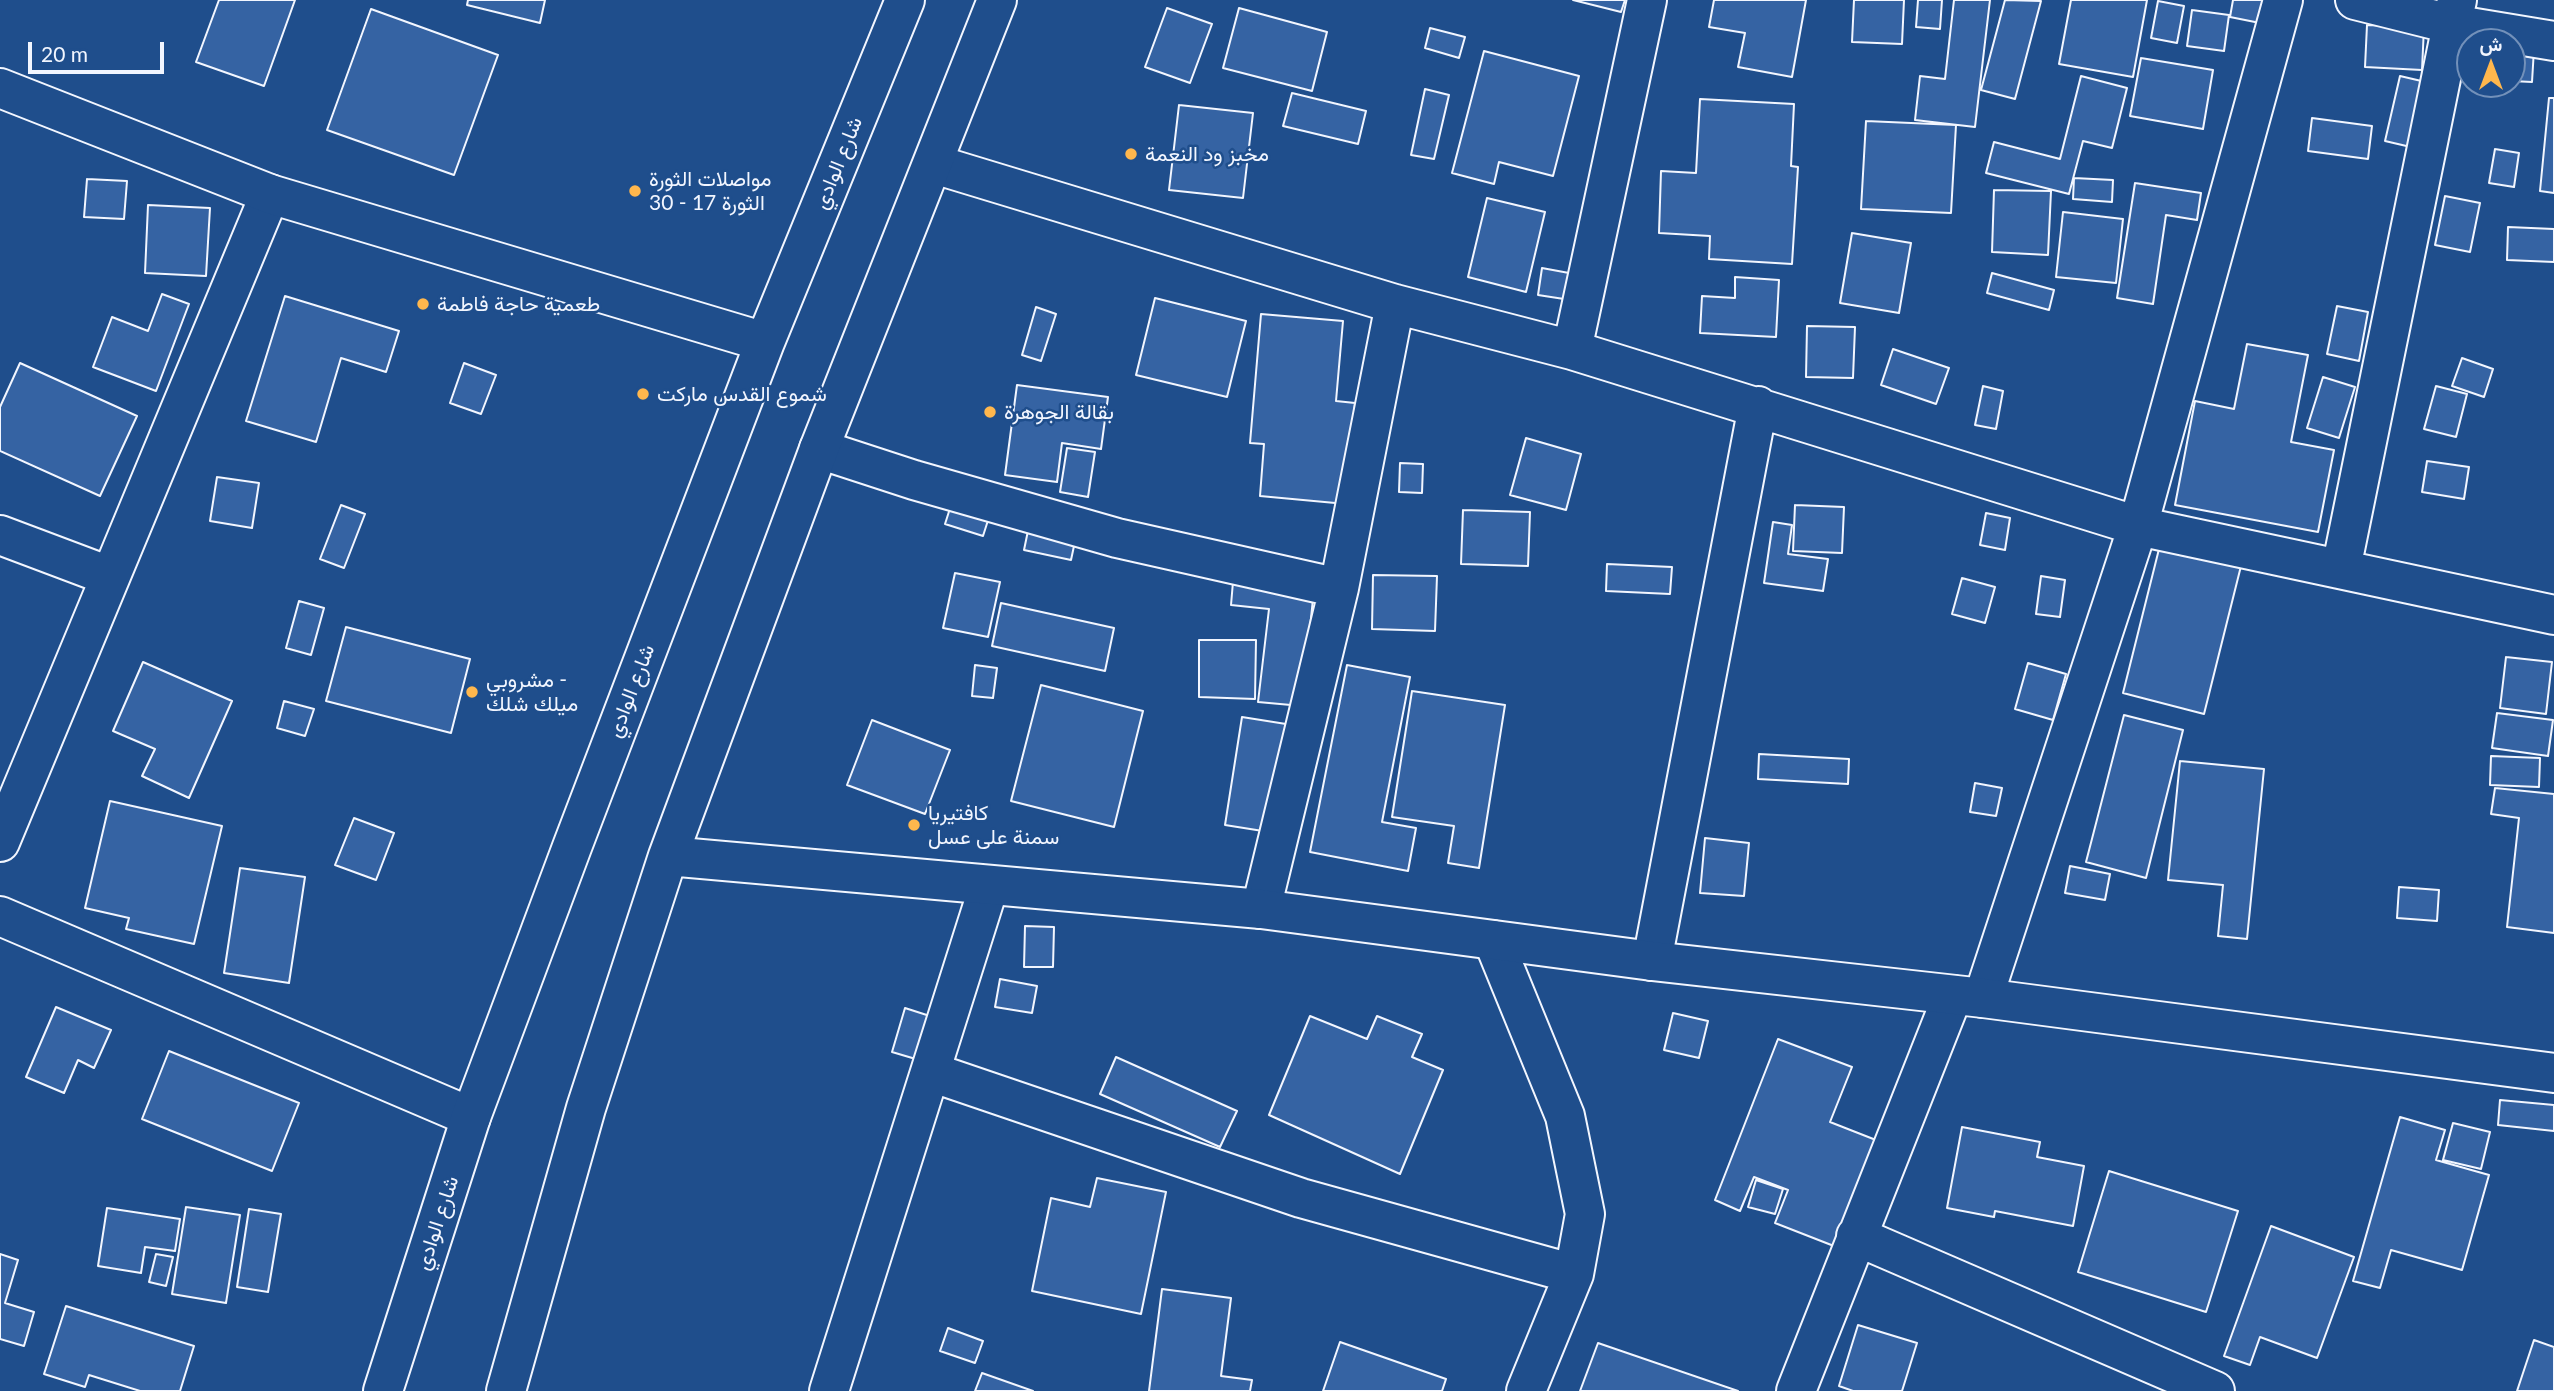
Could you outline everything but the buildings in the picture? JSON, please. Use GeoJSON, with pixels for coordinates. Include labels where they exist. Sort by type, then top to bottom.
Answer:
{"type":"FeatureCollection","features":[{"type":"Feature","properties":{"kind":"street","name":"شارع الوادي"},"geometry":{"type":"LineString","coordinates":[[383,1391],[471,1117],[765,342],[905,0]]}},
{"type":"Feature","properties":{"kind":"street"},"geometry":{"type":"LineString","coordinates":[[506,1391],[586,1108],[667,856],[819,449],[998,0]]}},
{"type":"Feature","properties":{"kind":"street"},"geometry":{"type":"LineString","coordinates":[[1572,350],[1647,0]]}},
{"type":"Feature","properties":{"kind":"street"},"geometry":{"type":"LineString","coordinates":[[1796,1391],[1856,1236],[1968,996],[2138,526],[2283,0]]}},
{"type":"Feature","properties":{"kind":"street"},"geometry":{"type":"LineString","coordinates":[[2356,0],[2454,12],[2554,41]]}},
{"type":"Feature","properties":{"kind":"street"},"geometry":{"type":"LineString","coordinates":[[2341,569],[2454,12]]}},
{"type":"Feature","properties":{"kind":"street"},"geometry":{"type":"LineString","coordinates":[[0,88],[270,194],[765,342]]}},
{"type":"Feature","properties":{"kind":"street"},"geometry":{"type":"LineString","coordinates":[[934,164],[1395,304],[1572,350],[2138,526],[2554,615]]}},
{"type":"Feature","properties":{"kind":"street"},"geometry":{"type":"LineString","coordinates":[[0,842],[270,194]]}},
{"type":"Feature","properties":{"kind":"street"},"geometry":{"type":"LineString","coordinates":[[1261,909],[1339,588],[1395,304]]}},
{"type":"Feature","properties":{"kind":"street"},"geometry":{"type":"LineString","coordinates":[[1652,961],[1758,406]]}},
{"type":"Feature","properties":{"kind":"street"},"geometry":{"type":"LineString","coordinates":[[819,449],[914,480],[1117,538],[1339,588]]}},
{"type":"Feature","properties":{"kind":"street"},"geometry":{"type":"LineString","coordinates":[[0,535],[109,576]]}},
{"type":"Feature","properties":{"kind":"street"},"geometry":{"type":"LineString","coordinates":[[667,856],[1261,909],[1652,961],[1968,996],[2554,1073]]}},
{"type":"Feature","properties":{"kind":"street"},"geometry":{"type":"LineString","coordinates":[[829,1391],[989,886]]}},
{"type":"Feature","properties":{"kind":"street"},"geometry":{"type":"LineString","coordinates":[[0,916],[471,1117]]}},
{"type":"Feature","properties":{"kind":"street"},"geometry":{"type":"LineString","coordinates":[[1493,940],[1565,1116],[1585,1214],[1574,1274],[1526,1391]]}},
{"type":"Feature","properties":{"kind":"street"},"geometry":{"type":"LineString","coordinates":[[931,1072],[1301,1198],[1574,1274]]}},
{"type":"Feature","properties":{"kind":"street"},"geometry":{"type":"LineString","coordinates":[[1856,1236],[2215,1391]]}},
{"type":"Feature","properties":{"kind":"place","name":"مخبز ود النعمة"},"geometry":{"type":"Point","coordinates":[1131,154]}},
{"type":"Feature","properties":{"kind":"place","name":"مواصلات الثورة 30 - الثورة 17"},"geometry":{"type":"Point","coordinates":[635,191]}},
{"type":"Feature","properties":{"kind":"place","name":"طعمية حاجة فاطمة"},"geometry":{"type":"Point","coordinates":[423,304]}},
{"type":"Feature","properties":{"kind":"place","name":"شموع القدس ماركت"},"geometry":{"type":"Point","coordinates":[643,394]}},
{"type":"Feature","properties":{"kind":"place","name":"بقالة الجوهرة"},"geometry":{"type":"Point","coordinates":[990,412]}},
{"type":"Feature","properties":{"kind":"place","name":"مشروبي - ميلك شلك"},"geometry":{"type":"Point","coordinates":[472,692]}},
{"type":"Feature","properties":{"kind":"place","name":"كافتيريا سمنة على عسل"},"geometry":{"type":"Point","coordinates":[914,825]}}]}
